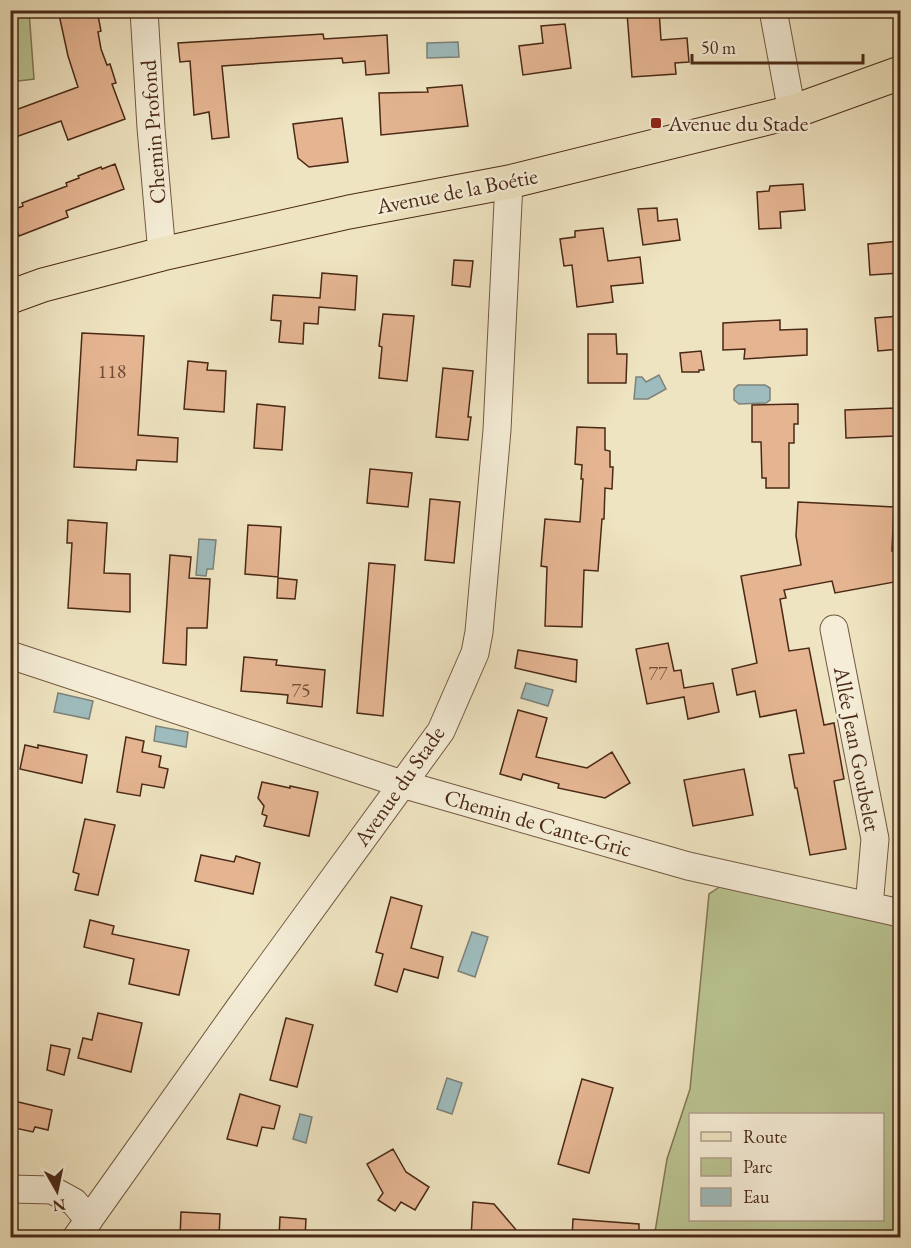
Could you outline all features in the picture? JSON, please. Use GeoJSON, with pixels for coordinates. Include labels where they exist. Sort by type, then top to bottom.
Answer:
{"type":"FeatureCollection","features":[{"type":"Feature","properties":{"kind":"main road","name":"Avenue de la Boétie"},"geometry":{"type":"LineString","coordinates":[[10,297],[43,285],[162,254],[349,212],[509,182],[792,112],[900,74]]}},
{"type":"Feature","properties":{"kind":"street","name":"Chemin Profond"},"geometry":{"type":"LineString","coordinates":[[144,10],[162,254]]}},
{"type":"Feature","properties":{"kind":"street"},"geometry":{"type":"LineString","coordinates":[[773,10],[792,112]]}},
{"type":"Feature","properties":{"kind":"street","name":"Avenue du Stade"},"geometry":{"type":"LineString","coordinates":[[83,1228],[230,1020],[441,731],[475,653],[497,430],[509,182]]}},
{"type":"Feature","properties":{"kind":"street","name":"Allée Jean Goubelet"},"geometry":{"type":"LineString","coordinates":[[834,629],[875,839],[869,906]]}},
{"type":"Feature","properties":{"kind":"street","name":"Chemin de Cante-Gric"},"geometry":{"type":"LineString","coordinates":[[10,655],[402,784],[688,866],[900,913]]}},
{"type":"Feature","properties":{"kind":"street"},"geometry":{"type":"LineString","coordinates":[[10,1189],[52,1190],[74,1202],[83,1228]]}},
{"type":"Feature","properties":{"kind":"green space"},"geometry":{"type":"Polygon","coordinates":[[[10,11],[29,11],[34,79],[11,82],[10,11]]]}},
{"type":"Feature","properties":{"kind":"green space"},"geometry":{"type":"Polygon","coordinates":[[[721,886],[900,920],[900,1237],[654,1238],[667,1159],[690,1089],[709,894],[721,886]]]}},
{"type":"Feature","properties":{"kind":"water"},"geometry":{"type":"Polygon","coordinates":[[[458,42],[459,57],[427,58],[427,43],[458,42]]]}},
{"type":"Feature","properties":{"kind":"water"},"geometry":{"type":"Polygon","coordinates":[[[659,375],[666,389],[648,399],[634,399],[636,377],[642,377],[646,382],[659,375]]]}},
{"type":"Feature","properties":{"kind":"water"},"geometry":{"type":"Polygon","coordinates":[[[738,385],[765,385],[770,388],[770,400],[766,403],[739,404],[734,400],[734,389],[738,385]]]}},
{"type":"Feature","properties":{"kind":"water"},"geometry":{"type":"Polygon","coordinates":[[[199,539],[216,540],[213,569],[207,569],[206,576],[196,575],[199,539]]]}},
{"type":"Feature","properties":{"kind":"water"},"geometry":{"type":"Polygon","coordinates":[[[526,683],[553,690],[548,706],[521,698],[526,683]]]}},
{"type":"Feature","properties":{"kind":"water"},"geometry":{"type":"Polygon","coordinates":[[[58,693],[93,701],[89,719],[54,712],[58,693]]]}},
{"type":"Feature","properties":{"kind":"water"},"geometry":{"type":"Polygon","coordinates":[[[156,726],[188,732],[186,747],[154,741],[156,726]]]}},
{"type":"Feature","properties":{"kind":"water"},"geometry":{"type":"Polygon","coordinates":[[[472,932],[488,937],[475,977],[458,971],[472,932]]]}},
{"type":"Feature","properties":{"kind":"water"},"geometry":{"type":"Polygon","coordinates":[[[447,1078],[462,1083],[452,1114],[437,1109],[447,1078]]]}},
{"type":"Feature","properties":{"kind":"water"},"geometry":{"type":"Polygon","coordinates":[[[300,1114],[312,1117],[306,1143],[293,1139],[300,1114]]]}},
{"type":"Feature","properties":{"kind":"building"},"geometry":{"type":"Polygon","coordinates":[[[58,10],[97,10],[101,31],[98,32],[101,49],[107,65],[110,64],[116,83],[112,84],[125,119],[68,140],[61,121],[10,139],[10,112],[78,87],[68,56],[58,10]]]}},
{"type":"Feature","properties":{"kind":"building"},"geometry":{"type":"Polygon","coordinates":[[[659,10],[661,40],[687,38],[689,62],[675,63],[676,74],[632,77],[627,13],[659,10]]]}},
{"type":"Feature","properties":{"kind":"building"},"geometry":{"type":"Polygon","coordinates":[[[565,24],[571,68],[523,75],[519,46],[543,43],[541,26],[565,24]]]}},
{"type":"Feature","properties":{"kind":"building"},"geometry":{"type":"Polygon","coordinates":[[[323,34],[324,39],[387,35],[389,73],[366,75],[365,61],[343,63],[342,58],[222,66],[229,137],[212,139],[209,112],[194,115],[190,61],[180,62],[178,43],[323,34]]]}},
{"type":"Feature","properties":{"kind":"building"},"geometry":{"type":"Polygon","coordinates":[[[462,85],[468,126],[381,135],[379,93],[428,92],[427,88],[462,85]]]}},
{"type":"Feature","properties":{"kind":"building"},"geometry":{"type":"Polygon","coordinates":[[[342,118],[348,162],[309,167],[298,158],[293,124],[342,118]]]}},
{"type":"Feature","properties":{"kind":"building"},"geometry":{"type":"Polygon","coordinates":[[[115,164],[124,189],[66,211],[68,217],[19,236],[10,211],[23,206],[22,203],[67,186],[66,183],[79,178],[78,176],[115,164]]]}},
{"type":"Feature","properties":{"kind":"building"},"geometry":{"type":"Polygon","coordinates":[[[803,184],[805,210],[780,212],[781,228],[759,229],[757,192],[769,191],[770,186],[803,184]]]}},
{"type":"Feature","properties":{"kind":"building"},"geometry":{"type":"Polygon","coordinates":[[[657,208],[658,221],[677,219],[680,240],[643,245],[638,209],[657,208]]]}},
{"type":"Feature","properties":{"kind":"building"},"geometry":{"type":"Polygon","coordinates":[[[603,228],[608,261],[640,257],[643,283],[611,286],[613,302],[577,307],[572,265],[564,266],[560,239],[575,237],[575,231],[603,228]]]}},
{"type":"Feature","properties":{"kind":"building"},"geometry":{"type":"Polygon","coordinates":[[[900,241],[900,273],[870,275],[868,244],[900,241]]]}},
{"type":"Feature","properties":{"kind":"building"},"geometry":{"type":"Polygon","coordinates":[[[454,260],[473,261],[470,287],[452,285],[454,260]]]}},
{"type":"Feature","properties":{"kind":"building"},"geometry":{"type":"Polygon","coordinates":[[[322,273],[357,276],[355,310],[319,307],[318,324],[304,323],[303,344],[279,342],[281,321],[271,320],[273,295],[320,298],[322,273]]]}},
{"type":"Feature","properties":{"kind":"building"},"geometry":{"type":"Polygon","coordinates":[[[383,314],[414,316],[407,381],[379,378],[382,347],[379,346],[383,314]]]}},
{"type":"Feature","properties":{"kind":"building"},"geometry":{"type":"Polygon","coordinates":[[[900,316],[900,349],[878,351],[875,318],[900,316]]]}},
{"type":"Feature","properties":{"kind":"building"},"geometry":{"type":"Polygon","coordinates":[[[780,320],[780,330],[807,329],[807,355],[744,359],[745,349],[723,350],[723,323],[780,320]]]}},
{"type":"Feature","properties":{"kind":"building"},"geometry":{"type":"Polygon","coordinates":[[[82,333],[144,336],[138,435],[178,438],[177,462],[137,460],[136,470],[74,467],[82,333]]]}},
{"type":"Feature","properties":{"kind":"building"},"geometry":{"type":"Polygon","coordinates":[[[588,334],[616,334],[617,354],[627,354],[626,383],[588,383],[588,334]]]}},
{"type":"Feature","properties":{"kind":"building"},"geometry":{"type":"Polygon","coordinates":[[[701,351],[704,370],[682,372],[680,353],[701,351]]]}},
{"type":"Feature","properties":{"kind":"building"},"geometry":{"type":"Polygon","coordinates":[[[188,361],[208,363],[207,370],[226,371],[224,412],[184,409],[188,361]]]}},
{"type":"Feature","properties":{"kind":"building"},"geometry":{"type":"Polygon","coordinates":[[[443,368],[473,371],[468,440],[436,437],[443,368]]]}},
{"type":"Feature","properties":{"kind":"building"},"geometry":{"type":"Polygon","coordinates":[[[257,404],[285,407],[282,450],[254,448],[257,404]]]}},
{"type":"Feature","properties":{"kind":"building"},"geometry":{"type":"Polygon","coordinates":[[[798,404],[798,424],[794,424],[794,443],[789,443],[789,488],[766,488],[766,478],[762,478],[761,442],[752,442],[752,405],[798,404]]]}},
{"type":"Feature","properties":{"kind":"building"},"geometry":{"type":"Polygon","coordinates":[[[895,408],[896,436],[846,438],[845,410],[895,408]]]}},
{"type":"Feature","properties":{"kind":"building"},"geometry":{"type":"Polygon","coordinates":[[[577,427],[605,428],[605,450],[610,451],[610,467],[613,467],[612,489],[605,488],[598,571],[584,570],[582,627],[545,626],[547,567],[541,566],[545,519],[580,522],[583,479],[581,479],[582,465],[575,464],[577,427]]]}},
{"type":"Feature","properties":{"kind":"building"},"geometry":{"type":"Polygon","coordinates":[[[370,469],[412,473],[408,507],[367,503],[370,469]]]}},
{"type":"Feature","properties":{"kind":"building"},"geometry":{"type":"Polygon","coordinates":[[[430,499],[460,502],[454,563],[425,560],[430,499]]]}},
{"type":"Feature","properties":{"kind":"building"},"geometry":{"type":"Polygon","coordinates":[[[798,502],[894,507],[892,551],[900,550],[900,581],[835,593],[832,581],[784,590],[786,598],[780,599],[789,651],[809,648],[824,725],[834,723],[844,779],[834,781],[846,849],[810,855],[789,755],[804,753],[796,710],[760,717],[755,691],[737,695],[732,669],[757,663],[741,576],[801,565],[796,536],[798,502]]]}},
{"type":"Feature","properties":{"kind":"building"},"geometry":{"type":"Polygon","coordinates":[[[68,520],[107,523],[104,573],[130,574],[130,612],[68,608],[72,543],[67,543],[68,520]]]}},
{"type":"Feature","properties":{"kind":"building"},"geometry":{"type":"Polygon","coordinates":[[[248,525],[281,527],[278,577],[245,574],[248,525]]]}},
{"type":"Feature","properties":{"kind":"building"},"geometry":{"type":"Polygon","coordinates":[[[170,555],[191,557],[189,578],[210,579],[207,628],[187,628],[186,665],[163,663],[170,555]]]}},
{"type":"Feature","properties":{"kind":"building"},"geometry":{"type":"Polygon","coordinates":[[[369,563],[395,565],[383,716],[357,713],[369,563]]]}},
{"type":"Feature","properties":{"kind":"building"},"geometry":{"type":"Polygon","coordinates":[[[278,578],[297,580],[295,599],[277,598],[278,578]]]}},
{"type":"Feature","properties":{"kind":"building"},"geometry":{"type":"Polygon","coordinates":[[[668,643],[674,671],[681,670],[684,688],[713,683],[719,712],[688,719],[684,697],[647,704],[636,649],[668,643]]]}},
{"type":"Feature","properties":{"kind":"building"},"geometry":{"type":"Polygon","coordinates":[[[518,650],[577,660],[576,682],[515,668],[518,650]]]}},
{"type":"Feature","properties":{"kind":"building"},"geometry":{"type":"Polygon","coordinates":[[[244,657],[277,660],[276,665],[325,670],[322,707],[287,703],[288,695],[241,691],[244,657]]]}},
{"type":"Feature","properties":{"kind":"building"},"geometry":{"type":"Polygon","coordinates":[[[518,710],[547,718],[536,757],[587,768],[612,752],[630,783],[605,798],[558,788],[559,784],[523,774],[521,780],[500,774],[518,710]]]}},
{"type":"Feature","properties":{"kind":"building"},"geometry":{"type":"Polygon","coordinates":[[[126,737],[144,741],[142,752],[161,756],[159,767],[168,769],[164,788],[142,784],[140,796],[117,792],[126,737]]]}},
{"type":"Feature","properties":{"kind":"building"},"geometry":{"type":"Polygon","coordinates":[[[25,745],[38,748],[38,745],[87,755],[82,783],[20,769],[25,745]]]}},
{"type":"Feature","properties":{"kind":"building"},"geometry":{"type":"Polygon","coordinates":[[[744,769],[753,815],[693,826],[684,780],[744,769]]]}},
{"type":"Feature","properties":{"kind":"building"},"geometry":{"type":"Polygon","coordinates":[[[262,782],[318,792],[309,836],[264,826],[267,816],[262,814],[264,806],[258,798],[262,782]]]}},
{"type":"Feature","properties":{"kind":"building"},"geometry":{"type":"Polygon","coordinates":[[[85,819],[115,825],[98,895],[75,890],[79,874],[73,872],[85,819]]]}},
{"type":"Feature","properties":{"kind":"building"},"geometry":{"type":"Polygon","coordinates":[[[201,855],[234,862],[236,856],[260,863],[253,894],[195,881],[201,855]]]}},
{"type":"Feature","properties":{"kind":"building"},"geometry":{"type":"Polygon","coordinates":[[[391,897],[422,906],[411,948],[443,957],[438,978],[404,969],[397,992],[375,985],[383,954],[376,952],[391,897]]]}},
{"type":"Feature","properties":{"kind":"building"},"geometry":{"type":"Polygon","coordinates":[[[90,920],[114,926],[112,934],[189,950],[179,995],[129,984],[134,959],[84,947],[90,920]]]}},
{"type":"Feature","properties":{"kind":"building"},"geometry":{"type":"Polygon","coordinates":[[[98,1013],[142,1023],[131,1072],[78,1058],[83,1038],[92,1040],[98,1013]]]}},
{"type":"Feature","properties":{"kind":"building"},"geometry":{"type":"Polygon","coordinates":[[[286,1018],[313,1025],[297,1087],[270,1080],[286,1018]]]}},
{"type":"Feature","properties":{"kind":"building"},"geometry":{"type":"Polygon","coordinates":[[[51,1045],[70,1049],[64,1075],[47,1070],[51,1045]]]}},
{"type":"Feature","properties":{"kind":"building"},"geometry":{"type":"Polygon","coordinates":[[[582,1079],[613,1088],[589,1173],[558,1164],[582,1079]]]}},
{"type":"Feature","properties":{"kind":"building"},"geometry":{"type":"Polygon","coordinates":[[[240,1094],[280,1106],[274,1129],[262,1127],[257,1146],[227,1139],[240,1094]]]}},
{"type":"Feature","properties":{"kind":"building"},"geometry":{"type":"Polygon","coordinates":[[[10,1100],[52,1110],[48,1130],[35,1127],[33,1132],[10,1127],[10,1100]]]}},
{"type":"Feature","properties":{"kind":"building"},"geometry":{"type":"Polygon","coordinates":[[[393,1149],[406,1172],[429,1187],[415,1210],[401,1202],[395,1211],[378,1200],[383,1193],[367,1164],[393,1149]]]}},
{"type":"Feature","properties":{"kind":"building"},"geometry":{"type":"Polygon","coordinates":[[[473,1202],[494,1204],[523,1238],[471,1238],[473,1202]]]}},
{"type":"Feature","properties":{"kind":"building"},"geometry":{"type":"Polygon","coordinates":[[[181,1212],[220,1214],[219,1238],[180,1238],[181,1212]]]}},
{"type":"Feature","properties":{"kind":"building"},"geometry":{"type":"Polygon","coordinates":[[[280,1217],[306,1219],[305,1238],[279,1238],[280,1217]]]}},
{"type":"Feature","properties":{"kind":"building"},"geometry":{"type":"Polygon","coordinates":[[[573,1219],[639,1224],[639,1238],[572,1238],[573,1219]]]}},
{"type":"Feature","properties":{"kind":"place","name":"Avenue du Stade"},"geometry":{"type":"Point","coordinates":[656,123]}}]}
